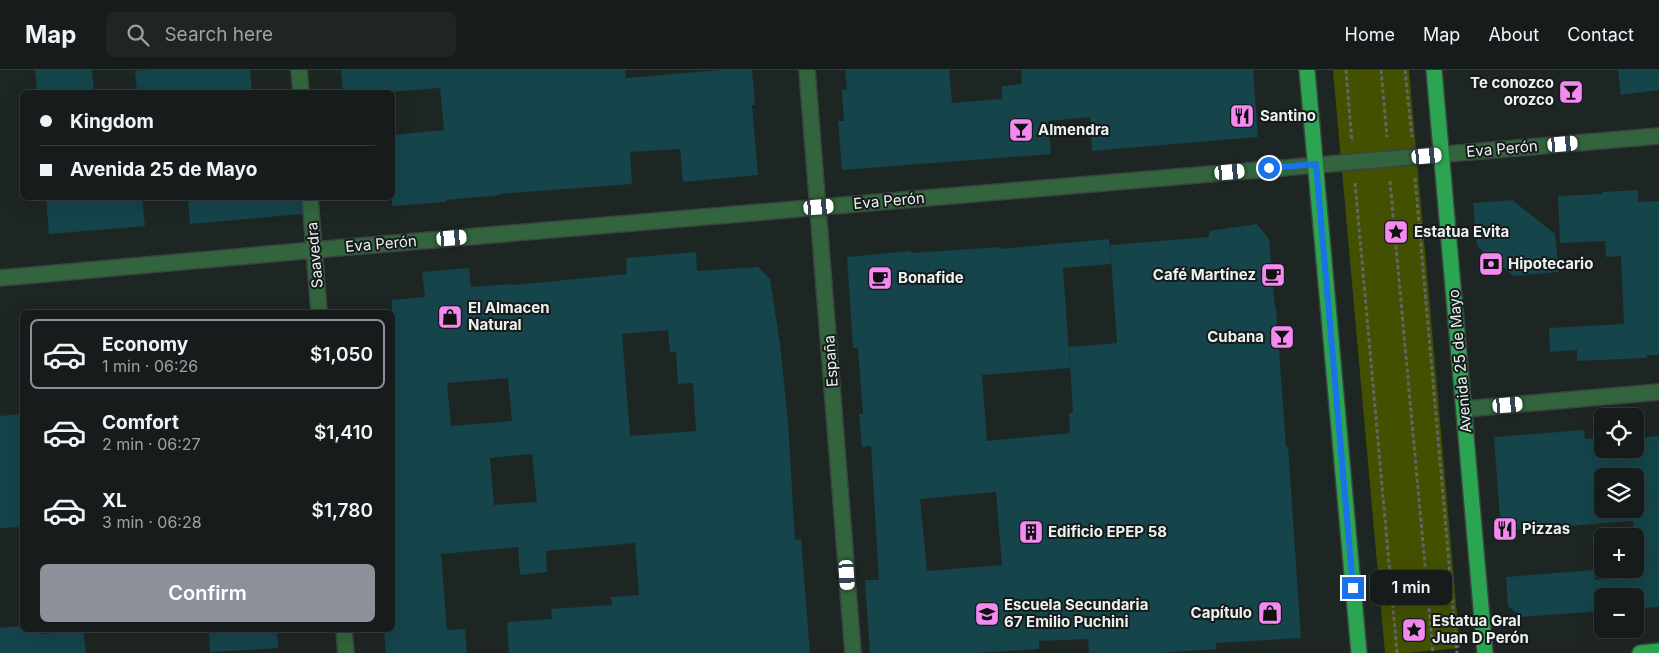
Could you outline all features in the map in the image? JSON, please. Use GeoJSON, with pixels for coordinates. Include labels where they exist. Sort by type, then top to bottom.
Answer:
{"type":"FeatureCollection","features":[{"type":"Feature","properties":{"kind":"main road"},"geometry":{"type":"LineString","coordinates":[[1307,70],[1358,653]]}},
{"type":"Feature","properties":{"kind":"main road","name":"Avenida 25 de Mayo"},"geometry":{"type":"LineString","coordinates":[[1434,70],[1485,653]]}},
{"type":"Feature","properties":{"kind":"main road"},"geometry":{"type":"LineString","coordinates":[[1640,653],[1659,651]]}},
{"type":"Feature","properties":{"kind":"street"},"geometry":{"type":"LineString","coordinates":[[299,70],[301,90]]}},
{"type":"Feature","properties":{"kind":"street","name":"España"},"geometry":{"type":"LineString","coordinates":[[807,70],[853,653]]}},
{"type":"Feature","properties":{"kind":"street","name":"Eva Perón"},"geometry":{"type":"LineString","coordinates":[[0,278],[1659,136]]}},
{"type":"Feature","properties":{"kind":"street","name":"Saavedra"},"geometry":{"type":"LineString","coordinates":[[310,200],[319,310]]}},
{"type":"Feature","properties":{"kind":"street"},"geometry":{"type":"LineString","coordinates":[[1464,409],[1659,392]]}},
{"type":"Feature","properties":{"kind":"street"},"geometry":{"type":"LineString","coordinates":[[344,632],[346,653]]}},
{"type":"Feature","properties":{"kind":"path"},"geometry":{"type":"LineString","coordinates":[[1346,70],[1397,653]]}},
{"type":"Feature","properties":{"kind":"path"},"geometry":{"type":"LineString","coordinates":[[1380,70],[1433,653]]}},
{"type":"Feature","properties":{"kind":"path"},"geometry":{"type":"LineString","coordinates":[[1406,70],[1457,653]]}},
{"type":"Feature","properties":{"kind":"green space"},"geometry":{"type":"Polygon","coordinates":[[[1333,70],[1409,70],[1460,648],[1385,653],[1333,70]]]}},
{"type":"Feature","properties":{"kind":"building"},"geometry":{"type":"Polygon","coordinates":[[[35,70],[92,70],[94,90],[37,90],[35,70]]]}},
{"type":"Feature","properties":{"kind":"building"},"geometry":{"type":"Polygon","coordinates":[[[250,70],[252,90],[137,90],[135,71],[250,70]]]}},
{"type":"Feature","properties":{"kind":"building"},"geometry":{"type":"Polygon","coordinates":[[[341,70],[625,70],[626,78],[720,70],[752,70],[755,105],[752,105],[758,175],[683,182],[680,149],[630,152],[632,184],[499,194],[446,200],[446,202],[392,206],[392,200],[395,200],[395,135],[444,130],[440,88],[395,92],[395,90],[343,90],[341,70]]]}},
{"type":"Feature","properties":{"kind":"building"},"geometry":{"type":"Polygon","coordinates":[[[845,70],[949,70],[952,103],[1002,99],[1002,86],[1022,84],[1021,70],[1253,70],[1258,137],[1092,151],[1090,117],[1048,121],[1051,154],[842,170],[838,121],[844,121],[842,90],[847,90],[845,70]]]}},
{"type":"Feature","properties":{"kind":"building"},"geometry":{"type":"Polygon","coordinates":[[[1618,70],[1659,70],[1659,90],[1621,95],[1618,70]]]}},
{"type":"Feature","properties":{"kind":"building"},"geometry":{"type":"Polygon","coordinates":[[[1638,190],[1638,202],[1659,201],[1659,355],[1647,355],[1647,358],[1577,361],[1577,350],[1550,352],[1549,328],[1624,324],[1621,256],[1606,257],[1605,241],[1560,243],[1558,196],[1638,190]]]}},
{"type":"Feature","properties":{"kind":"building"},"geometry":{"type":"Polygon","coordinates":[[[46,200],[142,200],[145,226],[49,234],[46,200]]]}},
{"type":"Feature","properties":{"kind":"building"},"geometry":{"type":"Polygon","coordinates":[[[188,200],[301,200],[302,214],[190,224],[188,200]]]}},
{"type":"Feature","properties":{"kind":"building"},"geometry":{"type":"Polygon","coordinates":[[[1512,200],[1555,234],[1559,272],[1514,276],[1477,246],[1473,203],[1512,200]]]}},
{"type":"Feature","properties":{"kind":"building"},"geometry":{"type":"Polygon","coordinates":[[[1257,224],[1269,239],[1286,447],[1288,447],[1301,638],[1216,643],[1216,649],[1161,653],[1089,653],[1088,639],[1039,641],[1039,649],[977,653],[870,653],[865,580],[879,580],[871,446],[862,447],[859,414],[863,414],[858,348],[853,348],[847,257],[911,251],[911,253],[1000,247],[1001,249],[1109,239],[1111,264],[1063,268],[1070,368],[982,375],[987,441],[1070,433],[1069,413],[1073,413],[1069,347],[1117,343],[1110,245],[1209,237],[1209,231],[1257,224]],[[996,492],[920,499],[927,571],[1002,565],[996,492]]]}},
{"type":"Feature","properties":{"kind":"building"},"geometry":{"type":"Polygon","coordinates":[[[696,252],[697,271],[758,267],[770,279],[780,344],[788,422],[795,540],[801,539],[810,653],[509,653],[507,622],[552,619],[551,609],[612,605],[611,597],[639,595],[635,543],[546,551],[547,572],[520,575],[518,547],[441,554],[447,630],[465,629],[467,653],[386,653],[384,632],[395,632],[395,310],[392,310],[392,300],[425,297],[422,272],[469,268],[471,287],[515,285],[627,274],[626,258],[696,252]],[[668,330],[622,334],[630,436],[696,431],[693,383],[678,384],[676,352],[670,352],[668,330]],[[508,378],[447,383],[451,426],[512,421],[508,378]],[[532,454],[490,458],[494,505],[537,502],[532,454]]]}},
{"type":"Feature","properties":{"kind":"building"},"geometry":{"type":"Polygon","coordinates":[[[20,414],[20,527],[0,528],[0,416],[20,414]]]}},
{"type":"Feature","properties":{"kind":"building"},"geometry":{"type":"Polygon","coordinates":[[[1584,430],[1585,439],[1594,438],[1594,458],[1644,458],[1644,437],[1659,436],[1659,607],[1644,608],[1644,588],[1594,588],[1594,612],[1521,617],[1508,606],[1506,577],[1594,570],[1595,580],[1644,578],[1644,528],[1634,528],[1633,521],[1501,531],[1494,437],[1584,430]]]}},
{"type":"Feature","properties":{"kind":"building"},"geometry":{"type":"Polygon","coordinates":[[[20,626],[20,632],[42,632],[43,634],[83,632],[86,653],[0,653],[0,628],[20,626]]]}},
{"type":"Feature","properties":{"kind":"building"},"geometry":{"type":"Polygon","coordinates":[[[209,632],[277,632],[278,648],[210,652],[209,632]]]}},
{"type":"Feature","properties":{"kind":"place","name":"Te conozco orozco"},"geometry":{"type":"Point","coordinates":[1571,92]}},
{"type":"Feature","properties":{"kind":"place","name":"Santino"},"geometry":{"type":"Point","coordinates":[1242,116]}},
{"type":"Feature","properties":{"kind":"place","name":"Almendra"},"geometry":{"type":"Point","coordinates":[1021,130]}},
{"type":"Feature","properties":{"kind":"place","name":"Estatua Evita"},"geometry":{"type":"Point","coordinates":[1396,232]}},
{"type":"Feature","properties":{"kind":"place","name":"Hipotecario"},"geometry":{"type":"Point","coordinates":[1491,264]}},
{"type":"Feature","properties":{"kind":"place","name":"Café Martínez"},"geometry":{"type":"Point","coordinates":[1273,275]}},
{"type":"Feature","properties":{"kind":"place","name":"Bonafide"},"geometry":{"type":"Point","coordinates":[880,278]}},
{"type":"Feature","properties":{"kind":"place","name":"El Almacen Natural"},"geometry":{"type":"Point","coordinates":[450,317]}},
{"type":"Feature","properties":{"kind":"place","name":"Cubana"},"geometry":{"type":"Point","coordinates":[1282,337]}},
{"type":"Feature","properties":{"kind":"place","name":"Pizzas"},"geometry":{"type":"Point","coordinates":[1505,529]}},
{"type":"Feature","properties":{"kind":"place","name":"Edificio EPEP 58"},"geometry":{"type":"Point","coordinates":[1031,532]}},
{"type":"Feature","properties":{"kind":"place","name":"Capítulo"},"geometry":{"type":"Point","coordinates":[1270,613]}},
{"type":"Feature","properties":{"kind":"place","name":"Escuela Secundaria 67 Emilio Puchini"},"geometry":{"type":"Point","coordinates":[987,614]}},
{"type":"Feature","properties":{"kind":"place","name":"Estatua Gral Juan D Perón"},"geometry":{"type":"Point","coordinates":[1414,630]}},
{"type":"Feature","properties":{"kind":"route"},"geometry":{"type":"LineString","coordinates":[[1269,168],[1316,164],[1353,588]]}}]}
